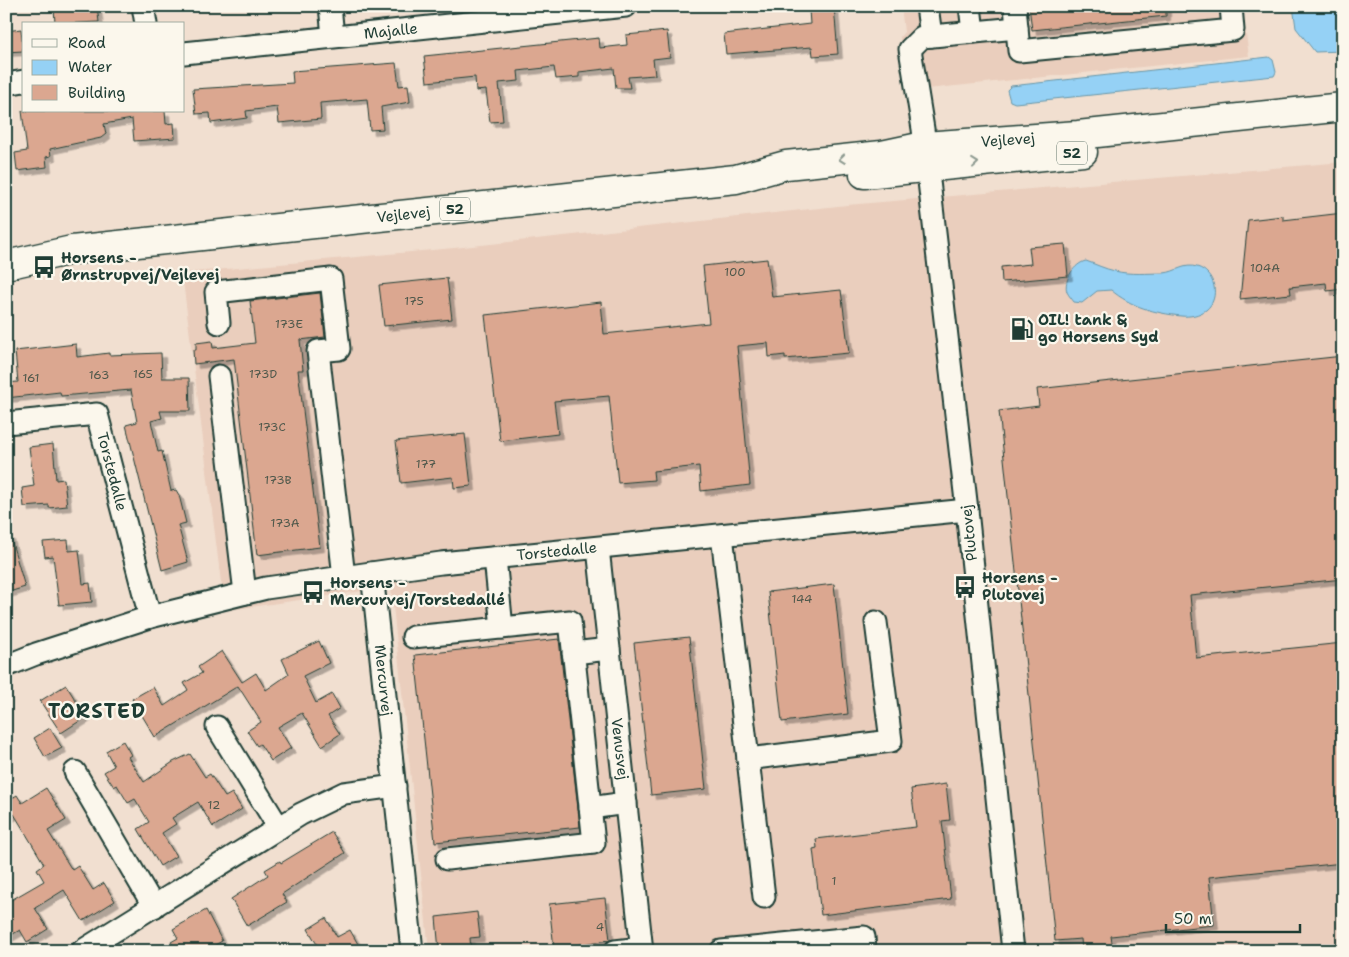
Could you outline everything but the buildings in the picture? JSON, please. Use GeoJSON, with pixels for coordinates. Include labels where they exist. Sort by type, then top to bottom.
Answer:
{"type":"FeatureCollection","features":[{"type":"Feature","properties":{"kind":"main road","name":"Vejlevej"},"geometry":{"type":"LineString","coordinates":[[6,265],[72,250],[736,179],[792,183],[926,157],[1078,135],[1343,107]]}},
{"type":"Feature","properties":{"kind":"main road","name":"Vejlevej"},"geometry":{"type":"LineString","coordinates":[[926,157],[1335,125]]}},
{"type":"Feature","properties":{"kind":"main road","name":"Vejlevej"},"geometry":{"type":"LineString","coordinates":[[6,249],[72,250]]}},
{"type":"Feature","properties":{"kind":"street"},"geometry":{"type":"LineString","coordinates":[[143,6],[146,22]]}},
{"type":"Feature","properties":{"kind":"street"},"geometry":{"type":"LineString","coordinates":[[330,6],[333,36]]}},
{"type":"Feature","properties":{"kind":"street","name":"Majalle"},"geometry":{"type":"LineString","coordinates":[[185,53],[581,8],[626,6]]}},
{"type":"Feature","properties":{"kind":"street"},"geometry":{"type":"LineString","coordinates":[[927,6],[931,36],[1017,28]]}},
{"type":"Feature","properties":{"kind":"street"},"geometry":{"type":"LineString","coordinates":[[970,6],[973,32]]}},
{"type":"Feature","properties":{"kind":"street"},"geometry":{"type":"LineString","coordinates":[[1015,6],[1019,51],[1233,30],[1231,6]]}},
{"type":"Feature","properties":{"kind":"street","name":"Plutovej"},"geometry":{"type":"LineString","coordinates":[[931,36],[922,38],[910,49],[926,157],[967,510],[1013,951]]}},
{"type":"Feature","properties":{"kind":"street"},"geometry":{"type":"LineString","coordinates":[[6,84],[22,81]]}},
{"type":"Feature","properties":{"kind":"street"},"geometry":{"type":"LineString","coordinates":[[219,323],[216,292],[331,278],[339,349],[318,351],[344,577]]}},
{"type":"Feature","properties":{"kind":"street"},"geometry":{"type":"LineString","coordinates":[[219,376],[245,593]]}},
{"type":"Feature","properties":{"kind":"street","name":"Torstedalle"},"geometry":{"type":"LineString","coordinates":[[6,423],[97,414],[150,617]]}},
{"type":"Feature","properties":{"kind":"street","name":"Torstedalle"},"geometry":{"type":"LineString","coordinates":[[6,666],[36,654],[150,617],[245,593],[372,573],[495,558],[967,510]]}},
{"type":"Feature","properties":{"kind":"street"},"geometry":{"type":"LineString","coordinates":[[722,535],[764,897]]}},
{"type":"Feature","properties":{"kind":"street","name":"Venusvej"},"geometry":{"type":"LineString","coordinates":[[598,548],[642,949]]}},
{"type":"Feature","properties":{"kind":"street"},"geometry":{"type":"LineString","coordinates":[[495,558],[502,628]]}},
{"type":"Feature","properties":{"kind":"street","name":"Mercurvej"},"geometry":{"type":"LineString","coordinates":[[372,573],[412,951]]}},
{"type":"Feature","properties":{"kind":"street"},"geometry":{"type":"LineString","coordinates":[[413,638],[570,621],[594,843],[447,859]]}},
{"type":"Feature","properties":{"kind":"street"},"geometry":{"type":"LineString","coordinates":[[748,759],[890,741],[876,622]]}},
{"type":"Feature","properties":{"kind":"street"},"geometry":{"type":"LineString","coordinates":[[573,653],[609,649]]}},
{"type":"Feature","properties":{"kind":"street"},"geometry":{"type":"LineString","coordinates":[[217,727],[279,828]]}},
{"type":"Feature","properties":{"kind":"street"},"geometry":{"type":"LineString","coordinates":[[75,772],[154,907]]}},
{"type":"Feature","properties":{"kind":"street"},"geometry":{"type":"LineString","coordinates":[[82,951],[301,814],[344,793],[395,786]]}},
{"type":"Feature","properties":{"kind":"street"},"geometry":{"type":"LineString","coordinates":[[590,808],[626,804]]}},
{"type":"Feature","properties":{"kind":"street"},"geometry":{"type":"LineString","coordinates":[[721,951],[864,937],[865,951]]}},
{"type":"Feature","properties":{"kind":"street"},"geometry":{"type":"LineString","coordinates":[[615,951],[642,949]]}},
{"type":"Feature","properties":{"kind":"shaded area"},"geometry":{"type":"Polygon","coordinates":[[[901,6],[1242,6],[1249,56],[907,91],[900,37],[904,32],[901,6]]]}},
{"type":"Feature","properties":{"kind":"shaded area"},"geometry":{"type":"Polygon","coordinates":[[[1343,162],[1343,951],[429,951],[391,587],[229,610],[221,582],[182,273],[454,248],[847,205],[1343,162]]]}},
{"type":"Feature","properties":{"kind":"water"},"geometry":{"type":"Polygon","coordinates":[[[1293,6],[1343,6],[1343,51],[1315,52],[1296,28],[1293,6]]]}},
{"type":"Feature","properties":{"kind":"water"},"geometry":{"type":"Polygon","coordinates":[[[1269,57],[1273,60],[1276,72],[1274,76],[1015,103],[1010,101],[1007,90],[1011,86],[1269,57]]]}},
{"type":"Feature","properties":{"kind":"water"},"geometry":{"type":"Polygon","coordinates":[[[1086,261],[1111,270],[1133,273],[1164,273],[1188,266],[1197,267],[1208,274],[1212,280],[1214,286],[1213,299],[1211,305],[1206,310],[1188,316],[1162,313],[1135,305],[1111,290],[1097,291],[1082,303],[1074,302],[1067,292],[1068,277],[1078,265],[1086,261]]]}},
{"type":"Feature","properties":{"kind":"place","name":"Horsens - Ørnstrupvej/Vejlevej"},"geometry":{"type":"Point","coordinates":[44,267]}},
{"type":"Feature","properties":{"kind":"place","name":"OIL! tank & go Horsens Syd"},"geometry":{"type":"Point","coordinates":[1022,329]}},
{"type":"Feature","properties":{"kind":"place","name":"Horsens - Plutovej"},"geometry":{"type":"Point","coordinates":[965,587]}},
{"type":"Feature","properties":{"kind":"place","name":"Horsens - Mercurvej/Torstedallé"},"geometry":{"type":"Point","coordinates":[313,592]}},
{"type":"Feature","properties":{"kind":"district","name":"TORSTED"},"geometry":{"type":"Point","coordinates":[97,711]}}]}
